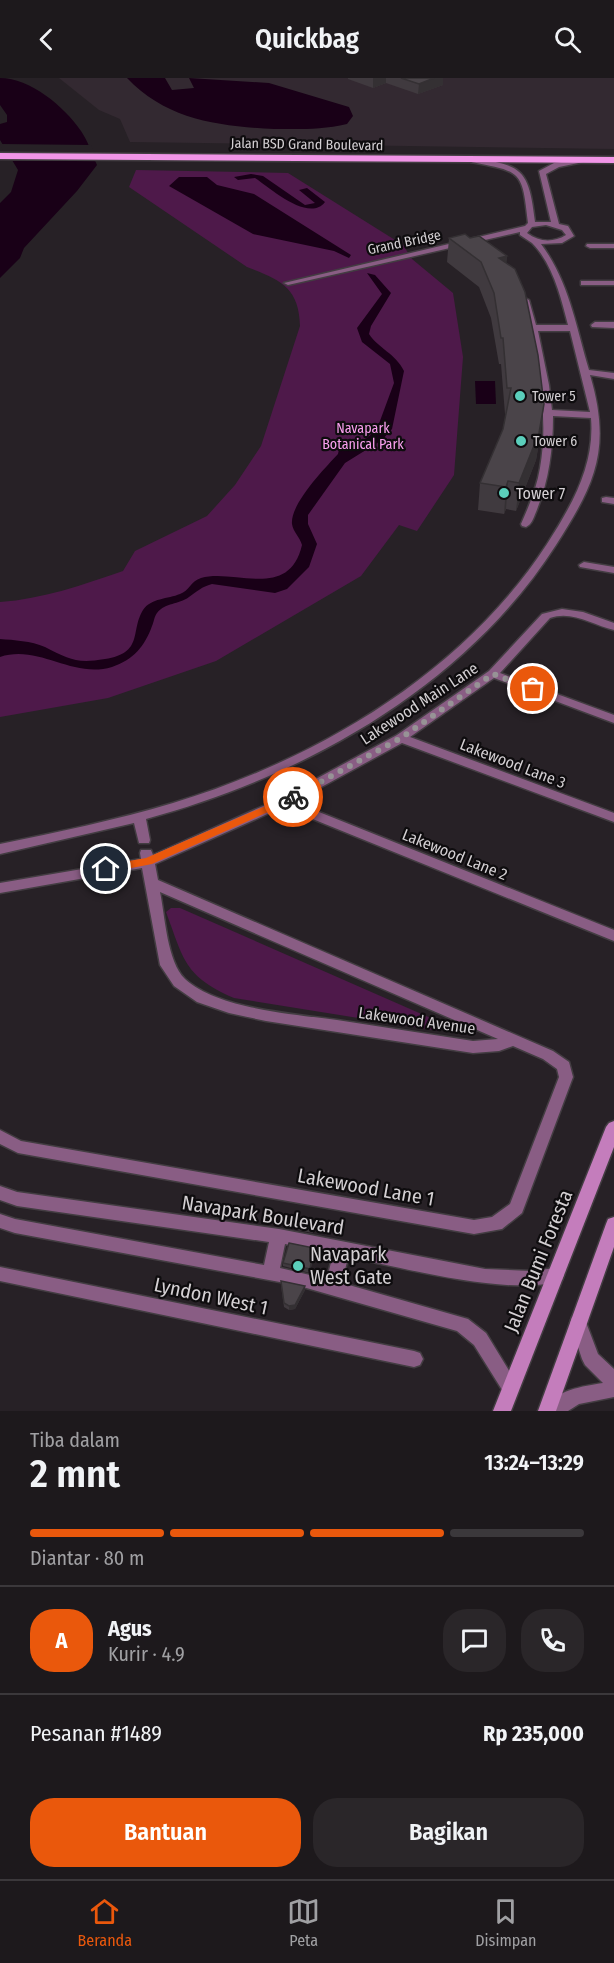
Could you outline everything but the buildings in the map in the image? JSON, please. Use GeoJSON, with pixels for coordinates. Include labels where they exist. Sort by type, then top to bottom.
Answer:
{"type":"FeatureCollection","features":[{"type":"Feature","properties":{"kind":"main road","name":"Jalan BSD Grand Boulevard"},"geometry":{"type":"LineString","coordinates":[[0,150],[301,154],[433,159],[614,160]]}},
{"type":"Feature","properties":{"kind":"main road","name":"Jalan BSD Grand Boulevard"},"geometry":{"type":"LineString","coordinates":[[0,156],[614,152]]}},
{"type":"Feature","properties":{"kind":"main road","name":"Jalan Bumi Foresta"},"geometry":{"type":"LineString","coordinates":[[502,1411],[614,1127]]}},
{"type":"Feature","properties":{"kind":"main road"},"geometry":{"type":"LineString","coordinates":[[547,1411],[614,1224]]}},
{"type":"Feature","properties":{"kind":"street"},"geometry":{"type":"LineString","coordinates":[[0,849],[139,818],[236,786],[324,745],[388,706],[434,673],[475,637],[532,575],[587,484],[596,440],[588,384],[556,261],[523,233],[529,226],[530,203],[520,173],[505,165],[433,159]]}},
{"type":"Feature","properties":{"kind":"street"},"geometry":{"type":"LineString","coordinates":[[561,248],[568,238],[569,231],[555,224],[542,173],[545,169],[567,163],[603,160]]}},
{"type":"Feature","properties":{"kind":"street"},"geometry":{"type":"LineString","coordinates":[[527,189],[546,189]]}},
{"type":"Feature","properties":{"kind":"street"},"geometry":{"type":"LineString","coordinates":[[530,203],[550,203]]}},
{"type":"Feature","properties":{"kind":"street","name":"Grand Bridge"},"geometry":{"type":"LineString","coordinates":[[288,283],[490,238],[529,226],[555,224]]}},
{"type":"Feature","properties":{"kind":"street"},"geometry":{"type":"LineString","coordinates":[[490,238],[554,242],[568,238]]}},
{"type":"Feature","properties":{"kind":"street"},"geometry":{"type":"LineString","coordinates":[[590,246],[614,246]]}},
{"type":"Feature","properties":{"kind":"street"},"geometry":{"type":"LineString","coordinates":[[584,283],[614,283]]}},
{"type":"Feature","properties":{"kind":"street"},"geometry":{"type":"LineString","coordinates":[[522,291],[533,328],[550,413],[546,474],[526,524]]}},
{"type":"Feature","properties":{"kind":"street"},"geometry":{"type":"LineString","coordinates":[[596,325],[614,325]]}},
{"type":"Feature","properties":{"kind":"street"},"geometry":{"type":"LineString","coordinates":[[533,328],[573,328]]}},
{"type":"Feature","properties":{"kind":"street"},"geometry":{"type":"LineString","coordinates":[[585,372],[614,376]]}},
{"type":"Feature","properties":{"kind":"street"},"geometry":{"type":"LineString","coordinates":[[588,384],[614,382]]}},
{"type":"Feature","properties":{"kind":"street"},"geometry":{"type":"LineString","coordinates":[[550,413],[594,415]]}},
{"type":"Feature","properties":{"kind":"street"},"geometry":{"type":"LineString","coordinates":[[584,565],[614,570]]}},
{"type":"Feature","properties":{"kind":"street","name":"Lakewood Main Lane"},"geometry":{"type":"LineString","coordinates":[[0,888],[146,851],[283,802],[401,738],[493,674],[546,616],[553,612],[567,611],[614,627]]}},
{"type":"Feature","properties":{"kind":"street"},"geometry":{"type":"LineString","coordinates":[[493,674],[614,719]]}},
{"type":"Feature","properties":{"kind":"street","name":"Lakewood Lane 3"},"geometry":{"type":"LineString","coordinates":[[401,738],[614,818]]}},
{"type":"Feature","properties":{"kind":"street","name":"Lakewood Lane 2"},"geometry":{"type":"LineString","coordinates":[[283,802],[614,936]]}},
{"type":"Feature","properties":{"kind":"street","name":"Lakewood Avenue"},"geometry":{"type":"LineString","coordinates":[[139,818],[167,964],[179,982],[202,998],[266,1015],[473,1047],[499,1045],[513,1040]]}},
{"type":"Feature","properties":{"kind":"street","name":"Lakewood Avenue"},"geometry":{"type":"LineString","coordinates":[[152,883],[513,1040]]}},
{"type":"Feature","properties":{"kind":"street","name":"Lakewood Lane 1"},"geometry":{"type":"LineString","coordinates":[[0,1136],[18,1147],[474,1227],[496,1224],[516,1208],[566,1077],[564,1066],[548,1055],[513,1040]]}},
{"type":"Feature","properties":{"kind":"street","name":"Navapark Boulevard"},"geometry":{"type":"LineString","coordinates":[[0,1193],[17,1199],[279,1236],[485,1276],[531,1278],[556,1275]]}},
{"type":"Feature","properties":{"kind":"street"},"geometry":{"type":"LineString","coordinates":[[0,1221],[15,1226],[270,1273],[333,1287],[462,1325],[480,1339],[510,1387]]}},
{"type":"Feature","properties":{"kind":"street"},"geometry":{"type":"LineString","coordinates":[[270,1273],[279,1236]]}},
{"type":"Feature","properties":{"kind":"street"},"geometry":{"type":"LineString","coordinates":[[333,1287],[342,1248]]}},
{"type":"Feature","properties":{"kind":"street","name":"Lyndon West 1"},"geometry":{"type":"LineString","coordinates":[[0,1274],[414,1359]]}},
{"type":"Feature","properties":{"kind":"street"},"geometry":{"type":"LineString","coordinates":[[578,1323],[591,1359],[614,1381]]}},
{"type":"Feature","properties":{"kind":"street"},"geometry":{"type":"LineString","coordinates":[[553,1411],[574,1396],[614,1389]]}},
{"type":"Feature","properties":{"kind":"shaded area"},"geometry":{"type":"Polygon","coordinates":[[[0,78],[23,83],[56,103],[81,131],[97,165],[77,191],[24,248],[20,258],[0,278],[0,203],[11,192],[18,170],[0,140],[0,124],[7,122],[7,115],[0,105],[0,78]]]}},
{"type":"Feature","properties":{"kind":"shaded area"},"geometry":{"type":"Polygon","coordinates":[[[59,78],[614,78],[614,149],[130,142],[120,119],[99,110],[59,78]]]}},
{"type":"Feature","properties":{"kind":"shaded area"},"geometry":{"type":"Polygon","coordinates":[[[127,78],[165,78],[172,90],[194,88],[189,78],[269,83],[349,107],[353,116],[347,124],[311,129],[274,129],[213,123],[176,112],[143,92],[127,78]]]}},
{"type":"Feature","properties":{"kind":"shaded area"},"geometry":{"type":"Polygon","coordinates":[[[251,174],[263,176],[305,205],[315,203],[299,190],[307,188],[325,202],[309,209],[290,202],[255,178],[238,180],[234,177],[251,174]]]}},
{"type":"Feature","properties":{"kind":"shaded area"},"geometry":{"type":"Polygon","coordinates":[[[179,177],[207,177],[217,185],[254,194],[351,255],[349,258],[334,251],[253,234],[169,186],[179,177]]]}},
{"type":"Feature","properties":{"kind":"shaded area"},"geometry":{"type":"Polygon","coordinates":[[[367,273],[375,275],[391,293],[371,326],[369,334],[404,371],[392,429],[382,440],[345,463],[308,515],[308,524],[317,544],[309,567],[287,589],[275,593],[212,584],[185,600],[164,607],[156,615],[142,646],[132,656],[112,667],[83,669],[28,655],[14,654],[0,657],[0,639],[34,643],[80,661],[117,656],[126,652],[131,646],[139,618],[150,603],[183,593],[201,578],[214,576],[259,579],[273,577],[285,572],[295,562],[302,545],[292,524],[293,516],[302,497],[338,454],[339,449],[367,438],[377,429],[394,383],[390,364],[362,342],[357,328],[382,294],[367,273]]]}},
{"type":"Feature","properties":{"kind":"shaded area"},"geometry":{"type":"Polygon","coordinates":[[[475,381],[495,381],[496,404],[476,404],[475,381]]]}},
{"type":"Feature","properties":{"kind":"green space","name":"Navapark Botanical Park"},"geometry":{"type":"Polygon","coordinates":[[[136,170],[288,173],[403,245],[412,259],[453,293],[463,357],[454,475],[417,531],[399,525],[361,576],[216,661],[108,698],[0,717],[0,602],[47,595],[123,571],[135,551],[207,516],[235,485],[261,446],[300,326],[296,302],[286,287],[269,276],[247,267],[129,187],[136,170]]]}},
{"type":"Feature","properties":{"kind":"green space"},"geometry":{"type":"Polygon","coordinates":[[[171,908],[180,908],[442,1023],[444,1029],[439,1031],[234,998],[205,982],[188,965],[166,912],[171,908]]]}},
{"type":"Feature","properties":{"kind":"pier"},"geometry":{"type":"Polygon","coordinates":[[[0,144],[91,145],[98,161],[8,161],[0,144]]]}},
{"type":"Feature","properties":{"kind":"way so far"},"geometry":{"type":"LineString","coordinates":[[293,797],[401,738],[493,674],[533,689]]}},
{"type":"Feature","properties":{"kind":"place","name":"Tower 5"},"geometry":{"type":"Point","coordinates":[520,396]}},
{"type":"Feature","properties":{"kind":"place","name":"Tower 6"},"geometry":{"type":"Point","coordinates":[521,441]}},
{"type":"Feature","properties":{"kind":"place","name":"Tower 7"},"geometry":{"type":"Point","coordinates":[504,493]}},
{"type":"Feature","properties":{"kind":"place","name":"Navapark West Gate"},"geometry":{"type":"Point","coordinates":[298,1266]}},
{"type":"Feature","properties":{"kind":"route"},"geometry":{"type":"LineString","coordinates":[[106,869],[148,862],[293,797]]}}]}
